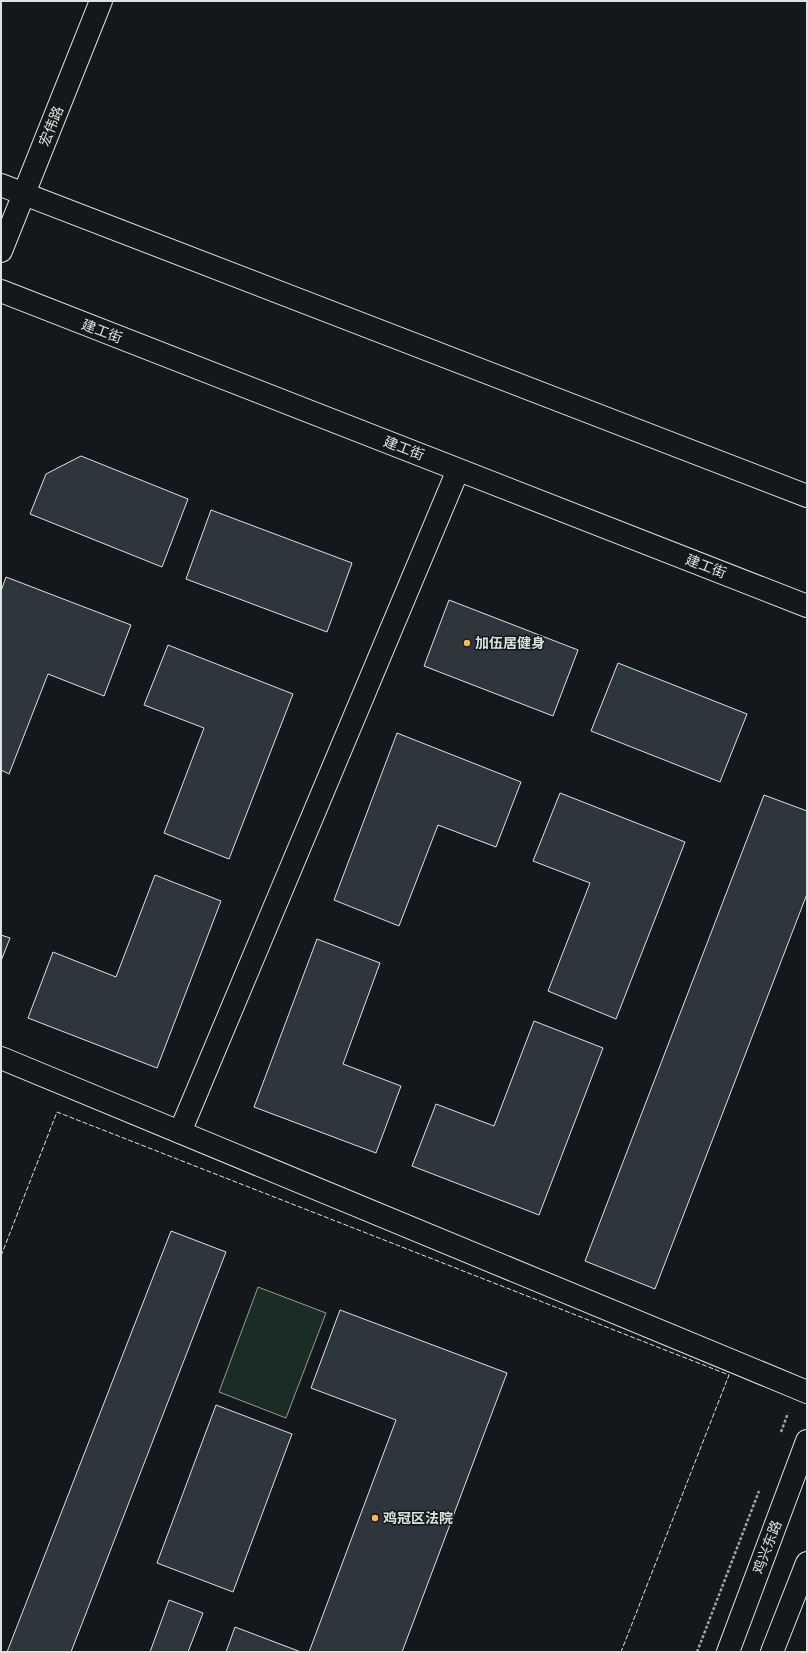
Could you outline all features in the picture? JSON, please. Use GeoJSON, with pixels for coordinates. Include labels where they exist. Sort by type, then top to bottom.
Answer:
{"type":"FeatureCollection","features":[{"type":"Feature","properties":{"kind":"main road","name":"宏伟路"},"geometry":{"type":"LineString","coordinates":[[1,251],[101,1]]}},
{"type":"Feature","properties":{"kind":"main road"},"geometry":{"type":"LineString","coordinates":[[1,185],[807,496]]}},
{"type":"Feature","properties":{"kind":"main road","name":"建工街"},"geometry":{"type":"LineString","coordinates":[[1,291],[807,606]]}},
{"type":"Feature","properties":{"kind":"main road"},"geometry":{"type":"LineString","coordinates":[[180,1132],[458,470]]}},
{"type":"Feature","properties":{"kind":"main road"},"geometry":{"type":"LineString","coordinates":[[1,1058],[802,1390]]}},
{"type":"Feature","properties":{"kind":"main road","name":"鸡兴东路"},"geometry":{"type":"LineString","coordinates":[[728,1652],[807,1441]]}},
{"type":"Feature","properties":{"kind":"main road"},"geometry":{"type":"LineString","coordinates":[[772,1652],[807,1563]]}},
{"type":"Feature","properties":{"kind":"path"},"geometry":{"type":"LineString","coordinates":[[778,1439],[802,1390]]}},
{"type":"Feature","properties":{"kind":"path"},"geometry":{"type":"LineString","coordinates":[[697,1652],[761,1483]]}},
{"type":"Feature","properties":{"kind":"green space"},"geometry":{"type":"Polygon","coordinates":[[[258,1287],[326,1313],[286,1418],[219,1392],[258,1287]]]}},
{"type":"Feature","properties":{"kind":"building"},"geometry":{"type":"Polygon","coordinates":[[[81,456],[188,499],[162,567],[30,514],[46,474],[81,456]]]}},
{"type":"Feature","properties":{"kind":"building"},"geometry":{"type":"Polygon","coordinates":[[[211,510],[352,563],[327,632],[186,579],[211,510]]]}},
{"type":"Feature","properties":{"kind":"building"},"geometry":{"type":"Polygon","coordinates":[[[6,577],[131,625],[104,696],[48,674],[9,774],[1,770],[1,591],[6,577]]]}},
{"type":"Feature","properties":{"kind":"building"},"geometry":{"type":"Polygon","coordinates":[[[449,600],[578,650],[553,716],[424,666],[449,600]]]}},
{"type":"Feature","properties":{"kind":"building"},"geometry":{"type":"Polygon","coordinates":[[[168,645],[293,694],[229,859],[164,833],[204,728],[144,705],[168,645]]]}},
{"type":"Feature","properties":{"kind":"building"},"geometry":{"type":"Polygon","coordinates":[[[618,663],[747,714],[720,782],[591,731],[618,663]]]}},
{"type":"Feature","properties":{"kind":"building"},"geometry":{"type":"Polygon","coordinates":[[[397,733],[521,782],[496,847],[438,825],[399,926],[334,900],[397,733]]]}},
{"type":"Feature","properties":{"kind":"building"},"geometry":{"type":"Polygon","coordinates":[[[560,793],[685,842],[616,1019],[548,991],[590,883],[533,861],[560,793]]]}},
{"type":"Feature","properties":{"kind":"building"},"geometry":{"type":"Polygon","coordinates":[[[764,795],[807,811],[807,894],[655,1289],[585,1261],[764,795]]]}},
{"type":"Feature","properties":{"kind":"building"},"geometry":{"type":"Polygon","coordinates":[[[155,875],[221,901],[157,1068],[28,1018],[53,952],[116,977],[155,875]]]}},
{"type":"Feature","properties":{"kind":"building"},"geometry":{"type":"Polygon","coordinates":[[[1,935],[10,938],[1,961],[1,935]]]}},
{"type":"Feature","properties":{"kind":"building"},"geometry":{"type":"Polygon","coordinates":[[[317,939],[380,963],[343,1064],[401,1086],[376,1153],[254,1107],[317,939]]]}},
{"type":"Feature","properties":{"kind":"building"},"geometry":{"type":"Polygon","coordinates":[[[534,1021],[603,1048],[539,1215],[412,1166],[436,1104],[494,1126],[534,1021]]]}},
{"type":"Feature","properties":{"kind":"building"},"geometry":{"type":"Polygon","coordinates":[[[171,1231],[226,1252],[71,1652],[7,1652],[171,1231]]]}},
{"type":"Feature","properties":{"kind":"building"},"geometry":{"type":"Polygon","coordinates":[[[340,1310],[507,1373],[402,1652],[309,1652],[396,1420],[311,1388],[340,1310]]]}},
{"type":"Feature","properties":{"kind":"building"},"geometry":{"type":"Polygon","coordinates":[[[216,1405],[292,1434],[233,1592],[157,1563],[216,1405]]]}},
{"type":"Feature","properties":{"kind":"building"},"geometry":{"type":"Polygon","coordinates":[[[169,1600],[203,1613],[188,1652],[150,1652],[169,1600]]]}},
{"type":"Feature","properties":{"kind":"building"},"geometry":{"type":"Polygon","coordinates":[[[235,1627],[301,1652],[226,1652],[235,1627]]]}},
{"type":"Feature","properties":{"kind":"fence"},"geometry":{"type":"LineString","coordinates":[[1,1256],[57,1112],[729,1375],[621,1652]]}},
{"type":"Feature","properties":{"kind":"place","name":"加伍居健身"},"geometry":{"type":"Point","coordinates":[467,643]}},
{"type":"Feature","properties":{"kind":"place","name":"鸡冠区法院"},"geometry":{"type":"Point","coordinates":[375,1518]}}]}
